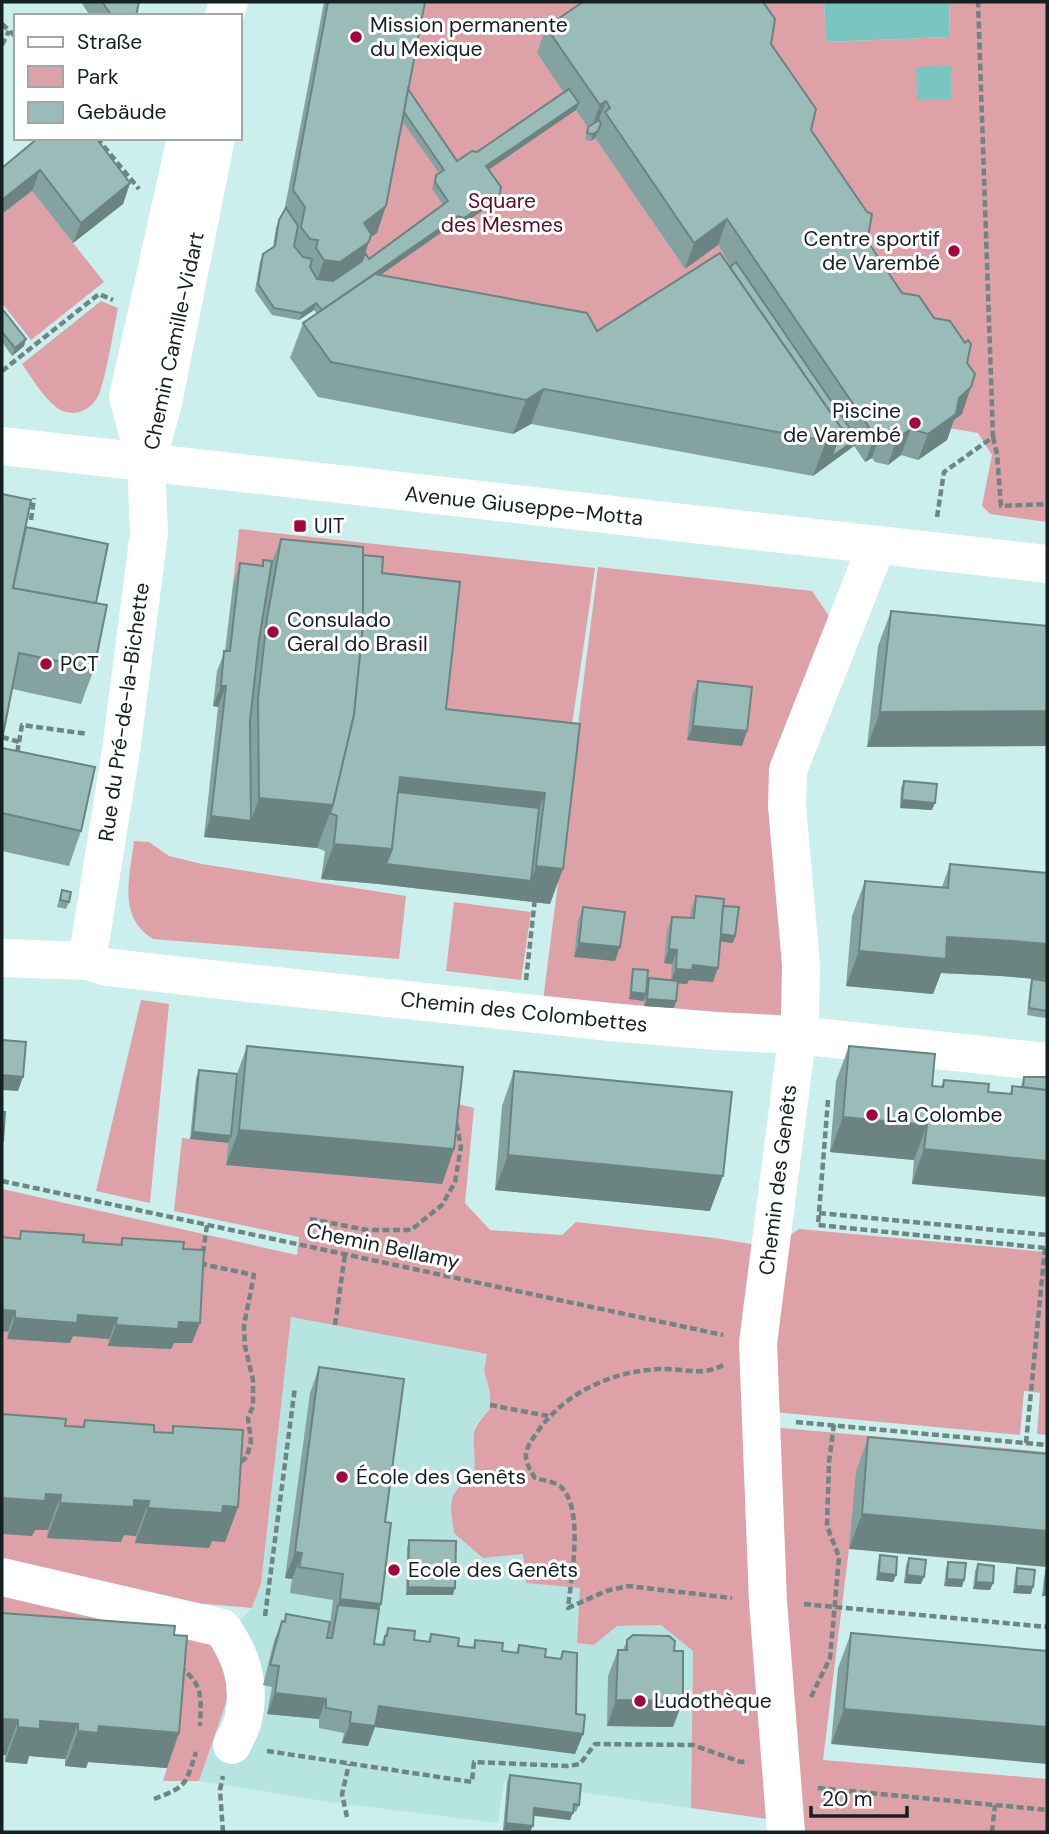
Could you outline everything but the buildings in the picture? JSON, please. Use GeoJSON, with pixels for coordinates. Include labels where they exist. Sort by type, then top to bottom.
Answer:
{"type":"FeatureCollection","features":[{"type":"Feature","properties":{"kind":"street","name":"Chemin Camille-Vidart"},"geometry":{"type":"LineString","coordinates":[[146,463],[128,397],[186,140]]}},
{"type":"Feature","properties":{"kind":"street","name":"Chemin Camille-Vidart"},"geometry":{"type":"LineString","coordinates":[[146,463],[163,403],[216,140]]}},
{"type":"Feature","properties":{"kind":"street","name":"Avenue Giuseppe-Motta"},"geometry":{"type":"LineString","coordinates":[[2,446],[1047,564]]}},
{"type":"Feature","properties":{"kind":"street","name":"Rue du Pré-de-la-Bichette"},"geometry":{"type":"LineString","coordinates":[[87,961],[121,751],[149,533],[146,463]]}},
{"type":"Feature","properties":{"kind":"street","name":"Chemin des Genêts"},"geometry":{"type":"LineString","coordinates":[[786,1832],[768,1602],[761,1419],[750,1341],[800,1015],[801,965],[787,806],[788,770],[877,545]]}},
{"type":"Feature","properties":{"kind":"street","name":"Chemin des Colombettes"},"geometry":{"type":"LineString","coordinates":[[2,958],[87,961],[106,967],[610,1022],[797,1035],[1047,1062]]}},
{"type":"Feature","properties":{"kind":"street"},"geometry":{"type":"LineString","coordinates":[[2,1577],[222,1628],[237,1649],[245,1678],[244,1717],[210,1740]]}},
{"type":"Feature","properties":{"kind":"path"},"geometry":{"type":"LineString","coordinates":[[978,2],[993,437],[1001,506],[1047,504]]}},
{"type":"Feature","properties":{"kind":"path"},"geometry":{"type":"LineString","coordinates":[[2,24],[14,35]]}},
{"type":"Feature","properties":{"kind":"path"},"geometry":{"type":"LineString","coordinates":[[2,45],[9,31]]}},
{"type":"Feature","properties":{"kind":"path"},"geometry":{"type":"LineString","coordinates":[[99,140],[140,190]]}},
{"type":"Feature","properties":{"kind":"path"},"geometry":{"type":"LineString","coordinates":[[2,371],[99,294],[123,304]]}},
{"type":"Feature","properties":{"kind":"path"},"geometry":{"type":"LineString","coordinates":[[22,340],[29,349]]}},
{"type":"Feature","properties":{"kind":"path"},"geometry":{"type":"LineString","coordinates":[[937,522],[944,472],[993,437]]}},
{"type":"Feature","properties":{"kind":"path"},"geometry":{"type":"LineString","coordinates":[[31,520],[34,498]]}},
{"type":"Feature","properties":{"kind":"path"},"geometry":{"type":"LineString","coordinates":[[16,759],[22,725],[96,736]]}},
{"type":"Feature","properties":{"kind":"path"},"geometry":{"type":"LineString","coordinates":[[2,737],[19,741]]}},
{"type":"Feature","properties":{"kind":"path"},"geometry":{"type":"LineString","coordinates":[[525,984],[536,889]]}},
{"type":"Feature","properties":{"kind":"path"},"geometry":{"type":"LineString","coordinates":[[828,1095],[818,1225],[1046,1248],[1026,1443]]}},
{"type":"Feature","properties":{"kind":"path"},"geometry":{"type":"LineString","coordinates":[[310,1219],[367,1230],[411,1230],[442,1206],[455,1182],[461,1147],[456,1118]]}},
{"type":"Feature","properties":{"kind":"path","name":"Chemin Bellamy"},"geometry":{"type":"LineString","coordinates":[[2,1181],[750,1341]]}},
{"type":"Feature","properties":{"kind":"path"},"geometry":{"type":"LineString","coordinates":[[819,1213],[1047,1234]]}},
{"type":"Feature","properties":{"kind":"path"},"geometry":{"type":"LineString","coordinates":[[207,1225],[202,1264],[254,1275],[244,1325],[245,1346],[253,1380],[253,1406],[248,1418],[251,1441],[247,1457],[236,1465]]}},
{"type":"Feature","properties":{"kind":"path"},"geometry":{"type":"LineString","coordinates":[[335,1325],[345,1254]]}},
{"type":"Feature","properties":{"kind":"path"},"geometry":{"type":"LineString","coordinates":[[1041,1289],[1047,1289]]}},
{"type":"Feature","properties":{"kind":"path"},"geometry":{"type":"LineString","coordinates":[[750,1341],[722,1367],[704,1373],[667,1369],[644,1370],[614,1377],[584,1389],[548,1416],[526,1449],[525,1463],[535,1478],[559,1485],[571,1502],[575,1521],[568,1608],[606,1591],[628,1586],[768,1602]]}},
{"type":"Feature","properties":{"kind":"path"},"geometry":{"type":"LineString","coordinates":[[265,1616],[295,1387]]}},
{"type":"Feature","properties":{"kind":"path"},"geometry":{"type":"LineString","coordinates":[[490,1405],[548,1416]]}},
{"type":"Feature","properties":{"kind":"path"},"geometry":{"type":"LineString","coordinates":[[761,1419],[1047,1445]]}},
{"type":"Feature","properties":{"kind":"path"},"geometry":{"type":"LineString","coordinates":[[806,1707],[830,1658],[839,1557],[827,1526],[829,1462],[834,1424]]}},
{"type":"Feature","properties":{"kind":"path"},"geometry":{"type":"LineString","coordinates":[[808,1605],[1047,1627]]}},
{"type":"Feature","properties":{"kind":"path"},"geometry":{"type":"LineString","coordinates":[[174,1663],[193,1675],[201,1696],[220,1790],[223,1832]]}},
{"type":"Feature","properties":{"kind":"path"},"geometry":{"type":"LineString","coordinates":[[210,1740],[472,1782],[474,1762],[568,1766],[580,1764],[595,1744],[693,1745],[781,1773],[995,1805],[1047,1810]]}},
{"type":"Feature","properties":{"kind":"path"},"geometry":{"type":"LineString","coordinates":[[154,1799],[180,1789],[210,1740]]}},
{"type":"Feature","properties":{"kind":"path"},"geometry":{"type":"LineString","coordinates":[[347,1817],[342,1794],[349,1764]]}},
{"type":"Feature","properties":{"kind":"path"},"geometry":{"type":"LineString","coordinates":[[992,1832],[995,1805]]}},
{"type":"Feature","properties":{"kind":"shaded area"},"geometry":{"type":"Polygon","coordinates":[[[824,2],[949,2],[950,37],[826,42],[824,2]]]}},
{"type":"Feature","properties":{"kind":"shaded area"},"geometry":{"type":"Polygon","coordinates":[[[951,66],[951,99],[917,100],[916,67],[951,66]]]}},
{"type":"Feature","properties":{"kind":"shaded area","name":"Ecole des Genêts"},"geometry":{"type":"Polygon","coordinates":[[[291,1317],[487,1354],[484,1371],[490,1392],[490,1409],[477,1423],[472,1438],[476,1455],[474,1472],[460,1484],[513,1554],[523,1554],[527,1583],[580,1588],[594,1645],[617,1626],[662,1625],[693,1651],[691,1808],[504,1781],[498,1823],[330,1802],[199,1781],[229,1694],[217,1644],[252,1608],[261,1584],[291,1317]]]}},
{"type":"Feature","properties":{"kind":"green space","name":"Square des Mesmes"},"geometry":{"type":"Polygon","coordinates":[[[420,2],[611,2],[537,53],[685,269],[718,245],[734,269],[584,366],[363,309],[354,249],[420,2]]]}},
{"type":"Feature","properties":{"kind":"green space","name":"Centre sportif de Varembé"},"geometry":{"type":"Polygon","coordinates":[[[736,2],[824,2],[826,42],[950,37],[949,2],[1047,2],[1047,522],[990,514],[982,506],[992,455],[978,433],[949,428],[909,322],[736,2]]]}},
{"type":"Feature","properties":{"kind":"green space"},"geometry":{"type":"Polygon","coordinates":[[[32,191],[104,282],[31,340],[2,303],[2,214],[32,191]]]}},
{"type":"Feature","properties":{"kind":"green space"},"geometry":{"type":"Polygon","coordinates":[[[101,301],[118,308],[100,391],[93,403],[84,410],[73,413],[61,410],[46,398],[22,364],[101,301]]]}},
{"type":"Feature","properties":{"kind":"green space"},"geometry":{"type":"Polygon","coordinates":[[[239,529],[595,568],[567,759],[434,744],[233,584],[239,529]]]}},
{"type":"Feature","properties":{"kind":"green space"},"geometry":{"type":"Polygon","coordinates":[[[598,567],[812,591],[831,619],[779,767],[789,1018],[543,1001],[598,567]]]}},
{"type":"Feature","properties":{"kind":"green space"},"geometry":{"type":"Polygon","coordinates":[[[134,841],[149,842],[169,856],[202,864],[406,896],[399,959],[153,939],[142,930],[130,908],[128,895],[134,841]]]}},
{"type":"Feature","properties":{"kind":"green space"},"geometry":{"type":"Polygon","coordinates":[[[454,902],[531,912],[521,980],[446,971],[454,902]]]}},
{"type":"Feature","properties":{"kind":"green space"},"geometry":{"type":"Polygon","coordinates":[[[141,1000],[169,1004],[150,1203],[96,1191],[141,1000]]]}},
{"type":"Feature","properties":{"kind":"green space"},"geometry":{"type":"Polygon","coordinates":[[[450,1102],[474,1108],[465,1203],[490,1230],[562,1235],[576,1222],[757,1245],[774,1820],[691,1808],[693,1651],[661,1625],[617,1626],[594,1645],[577,1643],[580,1588],[526,1583],[523,1554],[483,1558],[454,1533],[452,1499],[459,1487],[474,1472],[474,1433],[490,1409],[490,1392],[484,1371],[487,1354],[291,1317],[261,1584],[252,1608],[195,1603],[2,1564],[2,1189],[297,1255],[299,1237],[174,1211],[182,1138],[228,1143],[226,1165],[441,1184],[450,1102]]]}},
{"type":"Feature","properties":{"kind":"green space"},"geometry":{"type":"Polygon","coordinates":[[[799,1229],[1047,1252],[1047,1435],[1037,1434],[1040,1393],[1024,1391],[1020,1435],[773,1412],[779,1243],[799,1229]]]}},
{"type":"Feature","properties":{"kind":"green space"},"geometry":{"type":"Polygon","coordinates":[[[771,1427],[1047,1452],[1047,1490],[849,1549],[823,1760],[1047,1779],[1047,1832],[796,1832],[771,1427]]]}},
{"type":"Feature","properties":{"kind":"green space"},"geometry":{"type":"Polygon","coordinates":[[[2,1596],[217,1644],[229,1694],[199,1781],[163,1781],[167,1768],[2,1649],[2,1596]]]}},
{"type":"Feature","properties":{"kind":"place","name":"Mission permanente du Mexique"},"geometry":{"type":"Point","coordinates":[356,37]}},
{"type":"Feature","properties":{"kind":"place","name":"Centre sportif de Varembé"},"geometry":{"type":"Point","coordinates":[954,251]}},
{"type":"Feature","properties":{"kind":"place","name":"Piscine de Varembé"},"geometry":{"type":"Point","coordinates":[915,423]}},
{"type":"Feature","properties":{"kind":"place","name":"UIT"},"geometry":{"type":"Point","coordinates":[300,526]}},
{"type":"Feature","properties":{"kind":"place","name":"Consulado Geral do Brasil"},"geometry":{"type":"Point","coordinates":[273,632]}},
{"type":"Feature","properties":{"kind":"place","name":"PCT"},"geometry":{"type":"Point","coordinates":[46,664]}},
{"type":"Feature","properties":{"kind":"place","name":"La Colombe"},"geometry":{"type":"Point","coordinates":[872,1115]}},
{"type":"Feature","properties":{"kind":"place","name":"École des Genêts"},"geometry":{"type":"Point","coordinates":[342,1477]}},
{"type":"Feature","properties":{"kind":"place","name":"Ecole des Genêts"},"geometry":{"type":"Point","coordinates":[394,1570]}},
{"type":"Feature","properties":{"kind":"place","name":"Ludothèque"},"geometry":{"type":"Point","coordinates":[640,1701]}}]}
